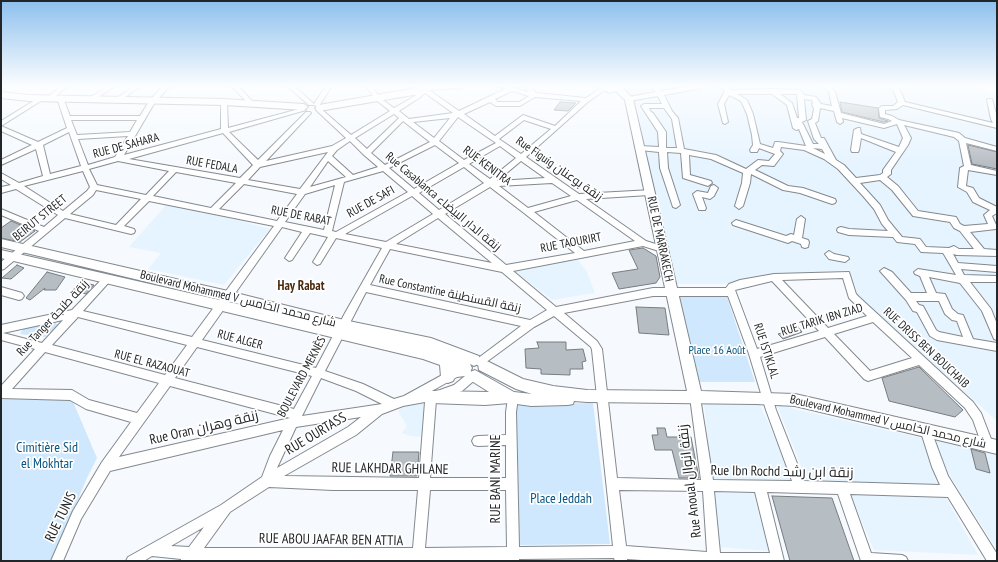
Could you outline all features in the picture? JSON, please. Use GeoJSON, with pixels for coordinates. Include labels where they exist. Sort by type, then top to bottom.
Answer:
{"type":"FeatureCollection","features":[{"type":"Feature","properties":{"kind":"main road","name":"RUE DE MARRAKECH"},"geometry":{"type":"LineString","coordinates":[[632,112],[695,398]]}},
{"type":"Feature","properties":{"kind":"main road","name":"Boulevard Mohammed V شارع محمد الخامس"},"geometry":{"type":"LineString","coordinates":[[1,243],[342,330],[424,353],[446,362],[474,368],[521,385],[553,392],[587,396]]}},
{"type":"Feature","properties":{"kind":"main road","name":"Boulevard Mohammed V شارع محمد الخامس"},"geometry":{"type":"LineString","coordinates":[[7,255],[108,278],[224,301]]}},
{"type":"Feature","properties":{"kind":"main road","name":"Boulevard Mohammed V شارع محمد الخامس"},"geometry":{"type":"LineString","coordinates":[[342,330],[436,345],[474,368],[511,397],[531,400],[587,396],[781,398],[808,402],[992,445]]}},
{"type":"Feature","properties":{"kind":"main road"},"geometry":{"type":"LineString","coordinates":[[446,362],[448,377]]}},
{"type":"Feature","properties":{"kind":"main road"},"geometry":{"type":"LineString","coordinates":[[431,397],[486,399],[511,397]]}},
{"type":"Feature","properties":{"kind":"street"},"geometry":{"type":"LineString","coordinates":[[1,124],[21,112]]}},
{"type":"Feature","properties":{"kind":"street"},"geometry":{"type":"LineString","coordinates":[[65,112],[85,168],[94,187]]}},
{"type":"Feature","properties":{"kind":"street"},"geometry":{"type":"LineString","coordinates":[[118,159],[145,112]]}},
{"type":"Feature","properties":{"kind":"street"},"geometry":{"type":"LineString","coordinates":[[224,112],[225,131],[230,138],[258,164]]}},
{"type":"Feature","properties":{"kind":"street","name":"RUE DE SAHARA"},"geometry":{"type":"LineString","coordinates":[[1,190],[295,112]]}},
{"type":"Feature","properties":{"kind":"street"},"geometry":{"type":"LineString","coordinates":[[214,210],[307,112]]}},
{"type":"Feature","properties":{"kind":"street","name":"Rue Casablanca زنقة الدار البيضاء"},"geometry":{"type":"LineString","coordinates":[[316,112],[350,138],[596,347],[620,557]]}},
{"type":"Feature","properties":{"kind":"street"},"geometry":{"type":"LineString","coordinates":[[258,164],[334,148],[392,112]]}},
{"type":"Feature","properties":{"kind":"street","name":"RUE KENITRA"},"geometry":{"type":"LineString","coordinates":[[395,112],[527,211],[581,254]]}},
{"type":"Feature","properties":{"kind":"street","name":"Rue Figuig زنقة بوعنان"},"geometry":{"type":"LineString","coordinates":[[455,112],[579,197],[643,243],[662,249]]}},
{"type":"Feature","properties":{"kind":"street"},"geometry":{"type":"LineString","coordinates":[[367,153],[405,120],[458,115],[464,112]]}},
{"type":"Feature","properties":{"kind":"street"},"geometry":{"type":"LineString","coordinates":[[388,245],[490,184],[573,112]]}},
{"type":"Feature","properties":{"kind":"street"},"geometry":{"type":"LineString","coordinates":[[648,112],[651,114],[662,132],[664,168],[676,206]]}},
{"type":"Feature","properties":{"kind":"street"},"geometry":{"type":"LineString","coordinates":[[671,112],[675,118],[683,152],[686,176],[711,185],[710,196],[697,194],[702,208]]}},
{"type":"Feature","properties":{"kind":"street"},"geometry":{"type":"LineString","coordinates":[[723,112],[726,122]]}},
{"type":"Feature","properties":{"kind":"street"},"geometry":{"type":"LineString","coordinates":[[749,112],[754,125],[756,148],[776,151]]}},
{"type":"Feature","properties":{"kind":"street"},"geometry":{"type":"LineString","coordinates":[[792,112],[794,123],[810,146],[824,146]]}},
{"type":"Feature","properties":{"kind":"street"},"geometry":{"type":"LineString","coordinates":[[802,112],[803,120],[798,120],[804,148]]}},
{"type":"Feature","properties":{"kind":"street"},"geometry":{"type":"LineString","coordinates":[[816,112],[816,121],[811,121],[818,138],[834,158],[831,162]]}},
{"type":"Feature","properties":{"kind":"street"},"geometry":{"type":"LineString","coordinates":[[833,112],[838,115],[884,126],[899,122]]}},
{"type":"Feature","properties":{"kind":"street"},"geometry":{"type":"LineString","coordinates":[[882,112],[882,116],[890,117],[899,122],[956,135],[962,140],[997,149]]}},
{"type":"Feature","properties":{"kind":"street"},"geometry":{"type":"LineString","coordinates":[[942,112],[958,116],[960,112]]}},
{"type":"Feature","properties":{"kind":"street"},"geometry":{"type":"LineString","coordinates":[[966,112],[996,123]]}},
{"type":"Feature","properties":{"kind":"street"},"geometry":{"type":"LineString","coordinates":[[993,112],[996,123]]}},
{"type":"Feature","properties":{"kind":"street"},"geometry":{"type":"LineString","coordinates":[[302,192],[384,168],[435,142],[458,115]]}},
{"type":"Feature","properties":{"kind":"street"},"geometry":{"type":"LineString","coordinates":[[802,117],[816,116]]}},
{"type":"Feature","properties":{"kind":"street","name":"RUE DE SAFI"},"geometry":{"type":"LineString","coordinates":[[333,234],[464,164],[498,141],[523,117],[555,128]]}},
{"type":"Feature","properties":{"kind":"street"},"geometry":{"type":"LineString","coordinates":[[67,118],[141,118]]}},
{"type":"Feature","properties":{"kind":"street"},"geometry":{"type":"LineString","coordinates":[[854,150],[858,135],[858,120]]}},
{"type":"Feature","properties":{"kind":"street"},"geometry":{"type":"LineString","coordinates":[[853,181],[882,177],[887,174],[907,138],[899,122]]}},
{"type":"Feature","properties":{"kind":"street"},"geometry":{"type":"LineString","coordinates":[[1,128],[39,145]]}},
{"type":"Feature","properties":{"kind":"street"},"geometry":{"type":"LineString","coordinates":[[1,163],[70,129]]}},
{"type":"Feature","properties":{"kind":"street"},"geometry":{"type":"LineString","coordinates":[[74,137],[133,134]]}},
{"type":"Feature","properties":{"kind":"street"},"geometry":{"type":"LineString","coordinates":[[858,135],[900,151]]}},
{"type":"Feature","properties":{"kind":"street"},"geometry":{"type":"LineString","coordinates":[[962,140],[968,167]]}},
{"type":"Feature","properties":{"kind":"street"},"geometry":{"type":"LineString","coordinates":[[739,206],[748,171],[760,162],[771,164],[779,154],[776,151],[778,144],[804,148],[841,167],[877,207],[885,222],[900,240],[917,241],[924,250],[946,250],[963,279],[986,309],[997,336]]}},
{"type":"Feature","properties":{"kind":"street"},"geometry":{"type":"LineString","coordinates":[[39,145],[47,178]]}},
{"type":"Feature","properties":{"kind":"street","name":"RUE TUNIS"},"geometry":{"type":"LineString","coordinates":[[57,561],[77,515],[106,466],[168,381],[194,341],[334,148]]}},
{"type":"Feature","properties":{"kind":"street"},"geometry":{"type":"LineString","coordinates":[[640,148],[683,152],[713,157],[786,188],[798,191],[800,190],[832,201]]}},
{"type":"Feature","properties":{"kind":"street"},"geometry":{"type":"LineString","coordinates":[[328,157],[352,178]]}},
{"type":"Feature","properties":{"kind":"street","name":"RUE FEDALA"},"geometry":{"type":"LineString","coordinates":[[118,159],[302,192]]}},
{"type":"Feature","properties":{"kind":"street"},"geometry":{"type":"LineString","coordinates":[[997,173],[968,167],[964,168],[962,187],[970,190],[976,200],[997,210]]}},
{"type":"Feature","properties":{"kind":"street"},"geometry":{"type":"LineString","coordinates":[[118,228],[174,170]]}},
{"type":"Feature","properties":{"kind":"street"},"geometry":{"type":"LineString","coordinates":[[1,175],[63,215],[131,231]]}},
{"type":"Feature","properties":{"kind":"street"},"geometry":{"type":"LineString","coordinates":[[882,177],[895,188],[916,214],[953,219],[957,226],[963,229],[982,253]]}},
{"type":"Feature","properties":{"kind":"street"},"geometry":{"type":"LineString","coordinates":[[490,184],[554,180]]}},
{"type":"Feature","properties":{"kind":"street"},"geometry":{"type":"LineString","coordinates":[[317,262],[333,234],[340,182]]}},
{"type":"Feature","properties":{"kind":"street","name":"RUE DE RABAT"},"geometry":{"type":"LineString","coordinates":[[94,187],[504,269]]}},
{"type":"Feature","properties":{"kind":"street","name":"BEIRUT STREET"},"geometry":{"type":"LineString","coordinates":[[1,266],[7,255],[23,248],[94,187]]}},
{"type":"Feature","properties":{"kind":"street"},"geometry":{"type":"LineString","coordinates":[[527,211],[579,197],[649,192]]}},
{"type":"Feature","properties":{"kind":"street"},"geometry":{"type":"LineString","coordinates":[[963,229],[993,227],[988,215],[997,210]]}},
{"type":"Feature","properties":{"kind":"street"},"geometry":{"type":"LineString","coordinates":[[1,212],[44,230]]}},
{"type":"Feature","properties":{"kind":"street"},"geometry":{"type":"LineString","coordinates":[[797,239],[801,219]]}},
{"type":"Feature","properties":{"kind":"street"},"geometry":{"type":"LineString","coordinates":[[736,223],[788,240],[791,237],[805,242],[805,245]]}},
{"type":"Feature","properties":{"kind":"street"},"geometry":{"type":"LineString","coordinates":[[289,258],[308,230]]}},
{"type":"Feature","properties":{"kind":"street"},"geometry":{"type":"LineString","coordinates":[[841,230],[849,232],[894,234]]}},
{"type":"Feature","properties":{"kind":"street","name":"RUE TAOURIRT"},"geometry":{"type":"LineString","coordinates":[[504,269],[643,243]]}},
{"type":"Feature","properties":{"kind":"street","name":"BOULEVARD MEKNÈS"},"geometry":{"type":"LineString","coordinates":[[267,481],[274,460],[295,419],[388,245]]}},
{"type":"Feature","properties":{"kind":"street"},"geometry":{"type":"LineString","coordinates":[[947,253],[954,250],[957,252],[997,253]]}},
{"type":"Feature","properties":{"kind":"street"},"geometry":{"type":"LineString","coordinates":[[829,254],[832,257],[845,260]]}},
{"type":"Feature","properties":{"kind":"street"},"geometry":{"type":"LineString","coordinates":[[955,266],[972,266],[997,269]]}},
{"type":"Feature","properties":{"kind":"street"},"geometry":{"type":"LineString","coordinates":[[884,271],[889,274],[909,297],[916,308],[920,309],[933,333],[937,336],[997,347]]}},
{"type":"Feature","properties":{"kind":"street"},"geometry":{"type":"LineString","coordinates":[[933,297],[920,272],[963,279],[997,279]]}},
{"type":"Feature","properties":{"kind":"street","name":"RUE DRISS BEN BOUCHAIB"},"geometry":{"type":"LineString","coordinates":[[774,277],[846,274],[852,295],[874,318],[969,405],[992,445]]}},
{"type":"Feature","properties":{"kind":"street"},"geometry":{"type":"LineString","coordinates":[[398,402],[449,393],[458,388],[474,368],[531,324],[554,311],[653,292],[731,292],[730,289],[732,287],[750,281],[774,277],[868,376],[920,360]]}},
{"type":"Feature","properties":{"kind":"street","name":"Rue Tanger زنقة طنجة"},"geometry":{"type":"LineString","coordinates":[[1,393],[108,278]]}},
{"type":"Feature","properties":{"kind":"street","name":"Rue Constantine زنقة القسنطينة"},"geometry":{"type":"LineString","coordinates":[[365,288],[531,324]]}},
{"type":"Feature","properties":{"kind":"street"},"geometry":{"type":"LineString","coordinates":[[1,291],[19,296]]}},
{"type":"Feature","properties":{"kind":"street","name":"RUE ISTIKLAL"},"geometry":{"type":"LineString","coordinates":[[731,292],[754,354],[767,398],[800,487]]}},
{"type":"Feature","properties":{"kind":"street"},"geometry":{"type":"LineString","coordinates":[[909,297],[942,297],[948,312],[955,317],[960,318],[970,342]]}},
{"type":"Feature","properties":{"kind":"street"},"geometry":{"type":"LineString","coordinates":[[1,329],[77,313]]}},
{"type":"Feature","properties":{"kind":"street","name":"RUE ALGER"},"geometry":{"type":"LineString","coordinates":[[77,313],[319,373],[398,402]]}},
{"type":"Feature","properties":{"kind":"street","name":"RUE TARIK IBN ZIAD"},"geometry":{"type":"LineString","coordinates":[[754,354],[874,318]]}},
{"type":"Feature","properties":{"kind":"street","name":"RUE EL RAZAOUAT"},"geometry":{"type":"LineString","coordinates":[[1,336],[168,381],[295,419]]}},
{"type":"Feature","properties":{"kind":"street"},"geometry":{"type":"LineString","coordinates":[[398,402],[448,377],[474,368]]}},
{"type":"Feature","properties":{"kind":"street"},"geometry":{"type":"LineString","coordinates":[[1,393],[72,395],[86,404],[139,419]]}},
{"type":"Feature","properties":{"kind":"street"},"geometry":{"type":"LineString","coordinates":[[419,558],[431,397]]}},
{"type":"Feature","properties":{"kind":"street","name":"RUE BANI MARINE"},"geometry":{"type":"LineString","coordinates":[[511,397],[513,558]]}},
{"type":"Feature","properties":{"kind":"street","name":"Rue Anoual زنقة انوال"},"geometry":{"type":"LineString","coordinates":[[695,398],[708,486],[714,560]]}},
{"type":"Feature","properties":{"kind":"street","name":"Rue Oran زنقة وهران"},"geometry":{"type":"LineString","coordinates":[[106,466],[295,419],[378,410],[398,402]]}},
{"type":"Feature","properties":{"kind":"street","name":"RUE OURTASS"},"geometry":{"type":"LineString","coordinates":[[132,561],[226,508],[267,481],[352,430],[378,410]]}},
{"type":"Feature","properties":{"kind":"street"},"geometry":{"type":"LineString","coordinates":[[925,429],[938,467],[994,561]]}},
{"type":"Feature","properties":{"kind":"street"},"geometry":{"type":"LineString","coordinates":[[478,441],[511,440]]}},
{"type":"Feature","properties":{"kind":"street","name":"RUE LAKHDAR GHILANE"},"geometry":{"type":"LineString","coordinates":[[267,481],[295,483],[424,485],[511,484]]}},
{"type":"Feature","properties":{"kind":"street","name":"Rue Ibn Rochd زنقة ابن رشد"},"geometry":{"type":"LineString","coordinates":[[612,484],[952,491]]}},
{"type":"Feature","properties":{"kind":"street"},"geometry":{"type":"LineString","coordinates":[[760,487],[778,560]]}},
{"type":"Feature","properties":{"kind":"street"},"geometry":{"type":"LineString","coordinates":[[842,488],[867,560],[902,561]]}},
{"type":"Feature","properties":{"kind":"street"},"geometry":{"type":"LineString","coordinates":[[189,558],[226,508]]}},
{"type":"Feature","properties":{"kind":"street","name":"RUE ABOU JAAFAR BEN ATTIA"},"geometry":{"type":"LineString","coordinates":[[150,550],[189,558],[620,557],[714,560],[778,560]]}},
{"type":"Feature","properties":{"kind":"shaded area"},"geometry":{"type":"Polygon","coordinates":[[[636,112],[997,112],[997,421],[856,295],[849,270],[772,275],[726,284],[677,284],[636,112]]]}},
{"type":"Feature","properties":{"kind":"shaded area"},"geometry":{"type":"Polygon","coordinates":[[[166,205],[212,213],[270,229],[224,285],[148,269],[161,253],[129,247],[166,205]]]}},
{"type":"Feature","properties":{"kind":"shaded area"},"geometry":{"type":"Polygon","coordinates":[[[576,257],[587,272],[595,293],[552,300],[516,272],[517,268],[576,257]]]}},
{"type":"Feature","properties":{"kind":"shaded area"},"geometry":{"type":"Polygon","coordinates":[[[427,401],[424,437],[411,436],[402,433],[407,426],[398,411],[408,402],[427,401]]]}},
{"type":"Feature","properties":{"kind":"shaded area"},"geometry":{"type":"Polygon","coordinates":[[[704,404],[760,405],[797,486],[712,483],[704,404]]]}},
{"type":"Feature","properties":{"kind":"shaded area"},"geometry":{"type":"Polygon","coordinates":[[[777,405],[922,438],[939,490],[808,484],[777,405]]]}},
{"type":"Feature","properties":{"kind":"shaded area"},"geometry":{"type":"Polygon","coordinates":[[[933,436],[997,451],[997,550],[947,471],[933,436]]]}},
{"type":"Feature","properties":{"kind":"shaded area"},"geometry":{"type":"Polygon","coordinates":[[[752,489],[769,551],[717,547],[713,490],[752,489]]]}},
{"type":"Feature","properties":{"kind":"shaded area"},"geometry":{"type":"Polygon","coordinates":[[[848,490],[944,494],[978,555],[874,550],[848,490]]]}},
{"type":"Feature","properties":{"kind":"green space","name":"Place 16 Août"},"geometry":{"type":"Polygon","coordinates":[[[675,294],[726,294],[755,382],[697,382],[675,294]]]}},
{"type":"Feature","properties":{"kind":"green space"},"geometry":{"type":"Polygon","coordinates":[[[55,322],[58,325],[45,337],[20,334],[23,329],[55,322]]]}},
{"type":"Feature","properties":{"kind":"green space","name":"Cimitière Sid el Mokhtar"},"geometry":{"type":"Polygon","coordinates":[[[1,397],[71,397],[97,458],[86,480],[53,561],[1,561],[1,397]]]}},
{"type":"Feature","properties":{"kind":"green space","name":"Place Jeddah"},"geometry":{"type":"Polygon","coordinates":[[[593,403],[610,544],[519,545],[515,404],[593,403]]]}},
{"type":"Feature","properties":{"kind":"building"},"geometry":{"type":"Polygon","coordinates":[[[843,112],[878,112],[879,118],[888,121],[884,122],[843,112]]]}},
{"type":"Feature","properties":{"kind":"building"},"geometry":{"type":"Polygon","coordinates":[[[968,145],[997,152],[997,169],[972,164],[968,145]]]}},
{"type":"Feature","properties":{"kind":"building"},"geometry":{"type":"Polygon","coordinates":[[[11,221],[35,231],[20,242],[1,238],[1,228],[11,221]]]}},
{"type":"Feature","properties":{"kind":"building"},"geometry":{"type":"Polygon","coordinates":[[[643,248],[656,256],[660,277],[656,283],[619,289],[612,273],[638,269],[629,250],[643,248]]]}},
{"type":"Feature","properties":{"kind":"building"},"geometry":{"type":"Polygon","coordinates":[[[17,265],[24,268],[11,279],[2,278],[17,265]]]}},
{"type":"Feature","properties":{"kind":"building"},"geometry":{"type":"Polygon","coordinates":[[[47,272],[65,277],[56,290],[44,290],[45,288],[30,300],[26,298],[47,272]]]}},
{"type":"Feature","properties":{"kind":"building"},"geometry":{"type":"Polygon","coordinates":[[[80,282],[94,285],[86,294],[73,290],[80,282]]]}},
{"type":"Feature","properties":{"kind":"building"},"geometry":{"type":"Polygon","coordinates":[[[636,307],[665,308],[669,335],[639,333],[636,307]]]}},
{"type":"Feature","properties":{"kind":"building"},"geometry":{"type":"Polygon","coordinates":[[[798,327],[802,332],[783,339],[778,334],[798,327]]]}},
{"type":"Feature","properties":{"kind":"building"},"geometry":{"type":"Polygon","coordinates":[[[537,342],[566,342],[566,350],[583,349],[586,361],[582,362],[583,369],[570,369],[570,375],[541,374],[541,369],[526,368],[525,349],[539,348],[537,342]]]}},
{"type":"Feature","properties":{"kind":"building"},"geometry":{"type":"Polygon","coordinates":[[[919,367],[963,410],[955,417],[889,401],[882,378],[919,367]]]}},
{"type":"Feature","properties":{"kind":"building"},"geometry":{"type":"Polygon","coordinates":[[[657,428],[665,428],[667,437],[691,437],[699,478],[679,478],[672,450],[655,450],[652,435],[658,435],[657,428]]]}},
{"type":"Feature","properties":{"kind":"building"},"geometry":{"type":"Polygon","coordinates":[[[971,449],[985,453],[990,473],[976,469],[971,449]]]}},
{"type":"Feature","properties":{"kind":"building"},"geometry":{"type":"Polygon","coordinates":[[[393,452],[419,452],[417,476],[390,476],[393,452]]]}},
{"type":"Feature","properties":{"kind":"building"},"geometry":{"type":"Polygon","coordinates":[[[772,496],[832,498],[854,561],[790,561],[772,496]]]}},
{"type":"Feature","properties":{"kind":"district","name":"Hay Rabat"},"geometry":{"type":"Point","coordinates":[301,286]}}]}
